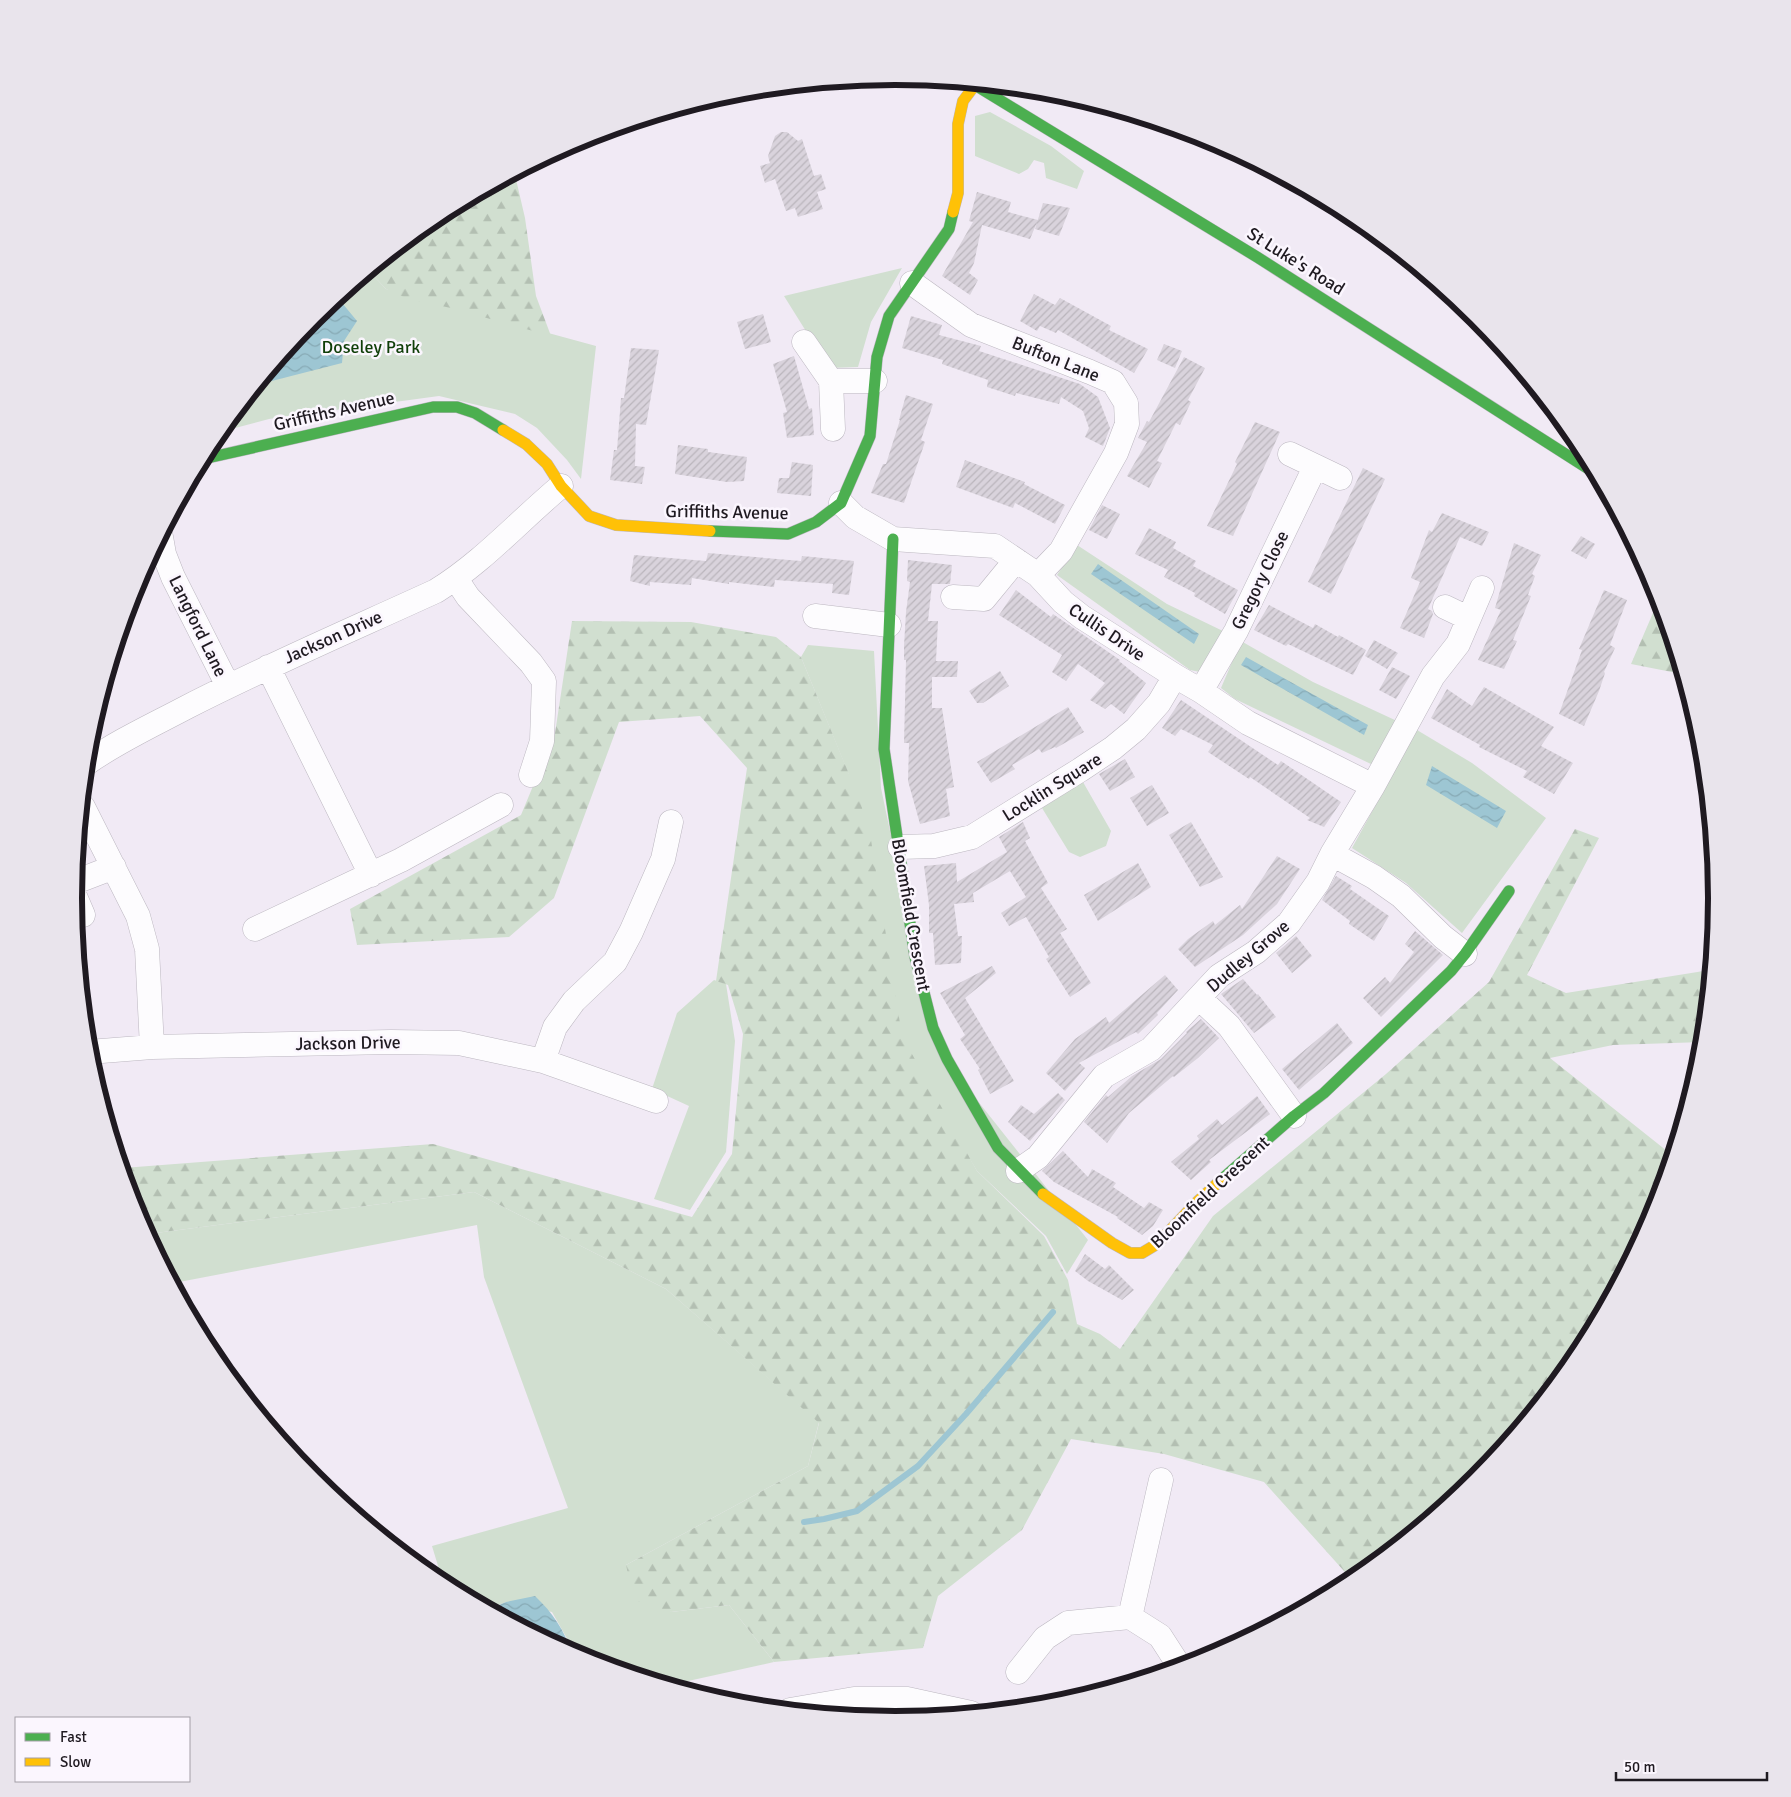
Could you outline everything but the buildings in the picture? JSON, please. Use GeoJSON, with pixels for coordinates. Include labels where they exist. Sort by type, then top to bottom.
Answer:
{"type":"FeatureCollection","features":[{"type":"Feature","properties":{"kind":"street","name":"Griffiths Avenue"},"geometry":{"type":"LineString","coordinates":[[214,457],[433,407],[457,407],[475,413],[526,444],[547,464],[562,486],[589,516],[616,526],[788,534],[816,522],[841,503],[870,436],[878,357],[890,316],[949,229],[958,193],[960,156],[958,124],[963,101],[972,89]]}},
{"type":"Feature","properties":{"kind":"street","name":"St Luke's Road"},"geometry":{"type":"LineString","coordinates":[[984,90],[1265,262],[1583,465]]}},
{"type":"Feature","properties":{"kind":"street","name":"Bufton Lane"},"geometry":{"type":"LineString","coordinates":[[912,284],[971,325],[1113,382],[1126,402],[1127,424],[1116,453],[1060,552],[1038,575]]}},
{"type":"Feature","properties":{"kind":"street"},"geometry":{"type":"LineString","coordinates":[[804,342],[831,381],[833,429]]}},
{"type":"Feature","properties":{"kind":"street"},"geometry":{"type":"LineString","coordinates":[[831,381],[875,381]]}},
{"type":"Feature","properties":{"kind":"street"},"geometry":{"type":"LineString","coordinates":[[1290,454],[1340,478]]}},
{"type":"Feature","properties":{"kind":"street","name":"Gregory Close"},"geometry":{"type":"LineString","coordinates":[[1201,691],[1236,631],[1315,467]]}},
{"type":"Feature","properties":{"kind":"street","name":"Jackson Drive"},"geometry":{"type":"LineString","coordinates":[[95,757],[228,686],[436,591],[456,579],[485,556],[562,486]]}},
{"type":"Feature","properties":{"kind":"street","name":"Cullis Drive"},"geometry":{"type":"LineString","coordinates":[[841,503],[855,517],[893,539],[995,546],[1038,575],[1063,602],[1082,617],[1201,691],[1248,723],[1373,786]]}},
{"type":"Feature","properties":{"kind":"street","name":"Bloomfield Crescent"},"geometry":{"type":"LineString","coordinates":[[893,539],[884,749],[915,957],[933,1028],[946,1058],[998,1148],[1038,1192],[1112,1243],[1130,1253],[1142,1253],[1157,1244],[1197,1202],[1294,1116],[1324,1093],[1451,971],[1509,891]]}},
{"type":"Feature","properties":{"kind":"street","name":"Langford Lane"},"geometry":{"type":"LineString","coordinates":[[163,546],[173,577],[228,686]]}},
{"type":"Feature","properties":{"kind":"street"},"geometry":{"type":"LineString","coordinates":[[953,597],[984,599],[1016,560]]}},
{"type":"Feature","properties":{"kind":"street"},"geometry":{"type":"LineString","coordinates":[[456,579],[468,597],[532,664],[544,681],[542,741],[531,775]]}},
{"type":"Feature","properties":{"kind":"street","name":"Dudley Grove"},"geometry":{"type":"LineString","coordinates":[[1018,1171],[1038,1157],[1104,1076],[1151,1049],[1219,976],[1256,952],[1289,923],[1318,882],[1332,854],[1373,786],[1432,676],[1458,644],[1482,588]]}},
{"type":"Feature","properties":{"kind":"street"},"geometry":{"type":"LineString","coordinates":[[1445,608],[1468,618]]}},
{"type":"Feature","properties":{"kind":"street"},"geometry":{"type":"LineString","coordinates":[[815,616],[889,625]]}},
{"type":"Feature","properties":{"kind":"street"},"geometry":{"type":"LineString","coordinates":[[268,667],[371,875]]}},
{"type":"Feature","properties":{"kind":"street","name":"Locklin Square"},"geometry":{"type":"LineString","coordinates":[[900,847],[934,846],[972,837],[1080,770],[1113,748],[1136,729],[1159,703],[1175,676]]}},
{"type":"Feature","properties":{"kind":"street"},"geometry":{"type":"LineString","coordinates":[[255,929],[371,875],[501,805]]}},
{"type":"Feature","properties":{"kind":"street"},"geometry":{"type":"LineString","coordinates":[[87,814],[138,916],[147,949],[152,1047]]}},
{"type":"Feature","properties":{"kind":"street"},"geometry":{"type":"LineString","coordinates":[[543,1061],[555,1027],[574,1001],[614,962],[631,932],[663,859],[671,822]]}},
{"type":"Feature","properties":{"kind":"street"},"geometry":{"type":"LineString","coordinates":[[1332,854],[1374,877],[1401,896],[1443,937],[1465,954]]}},
{"type":"Feature","properties":{"kind":"street"},"geometry":{"type":"LineString","coordinates":[[83,879],[114,867]]}},
{"type":"Feature","properties":{"kind":"street"},"geometry":{"type":"LineString","coordinates":[[1199,998],[1229,1026],[1294,1116]]}},
{"type":"Feature","properties":{"kind":"street","name":"Jackson Drive"},"geometry":{"type":"LineString","coordinates":[[97,1051],[152,1047],[391,1042],[459,1043],[543,1061],[656,1101]]}},
{"type":"Feature","properties":{"kind":"street"},"geometry":{"type":"LineString","coordinates":[[1130,1617],[1162,1480]]}},
{"type":"Feature","properties":{"kind":"street"},"geometry":{"type":"LineString","coordinates":[[1018,1672],[1045,1638],[1068,1623],[1130,1617],[1160,1636],[1176,1661]]}},
{"type":"Feature","properties":{"kind":"street"},"geometry":{"type":"LineString","coordinates":[[808,1707],[854,1699],[906,1709],[929,1710]]}},
{"type":"Feature","properties":{"kind":"green space"},"geometry":{"type":"Polygon","coordinates":[[[990,112],[1051,146],[1084,171],[1077,189],[1046,178],[1044,163],[1034,160],[1028,169],[1019,174],[975,156],[975,116],[990,112]]]}},
{"type":"Feature","properties":{"kind":"green space"},"geometry":{"type":"Polygon","coordinates":[[[516,180],[525,218],[536,296],[551,336],[451,308],[408,299],[386,289],[373,276],[444,223],[489,194],[516,180]]]}},
{"type":"Feature","properties":{"kind":"green space"},"geometry":{"type":"Polygon","coordinates":[[[902,268],[871,322],[858,367],[829,368],[784,296],[902,268]]]}},
{"type":"Feature","properties":{"kind":"green space","name":"Doseley Park"},"geometry":{"type":"Polygon","coordinates":[[[373,276],[386,289],[596,346],[581,479],[567,460],[537,428],[515,414],[439,396],[269,419],[233,428],[284,362],[359,287],[373,276]]]}},
{"type":"Feature","properties":{"kind":"green space"},"geometry":{"type":"Polygon","coordinates":[[[1077,545],[1167,604],[1225,632],[1205,673],[1190,670],[1057,575],[1077,545]]]}},
{"type":"Feature","properties":{"kind":"green space"},"geometry":{"type":"Polygon","coordinates":[[[1655,609],[1676,673],[1631,664],[1655,609]]]}},
{"type":"Feature","properties":{"kind":"green space"},"geometry":{"type":"Polygon","coordinates":[[[572,621],[691,622],[776,637],[801,657],[860,801],[871,840],[902,1036],[977,1171],[1044,1236],[1068,1280],[1077,1324],[1100,1334],[1120,1349],[1213,1216],[1386,1074],[1489,982],[1575,829],[1599,838],[1527,975],[1566,993],[1705,971],[1696,1042],[1613,1045],[1550,1058],[1668,1152],[1647,1210],[1625,1258],[1600,1305],[1571,1350],[1507,1435],[1432,1510],[1347,1574],[1264,1482],[1164,1454],[1071,1439],[1022,1530],[938,1596],[923,1648],[774,1662],[729,1605],[671,1612],[634,1600],[626,1565],[808,1466],[819,1423],[666,1289],[474,1192],[155,1233],[129,1168],[433,1144],[692,1217],[732,1154],[743,1034],[728,985],[716,981],[747,768],[700,716],[619,722],[554,898],[509,937],[357,945],[350,909],[521,815],[555,733],[572,621]]]}},
{"type":"Feature","properties":{"kind":"green space"},"geometry":{"type":"Polygon","coordinates":[[[1241,641],[1313,682],[1397,721],[1373,765],[1235,699],[1221,688],[1241,641]]]}},
{"type":"Feature","properties":{"kind":"green space"},"geometry":{"type":"Polygon","coordinates":[[[808,645],[874,651],[881,788],[935,1047],[1088,1240],[1067,1274],[1046,1236],[977,1171],[899,1039],[849,775],[801,657],[808,645]]]}},
{"type":"Feature","properties":{"kind":"green space"},"geometry":{"type":"Polygon","coordinates":[[[1417,730],[1472,763],[1546,818],[1462,933],[1406,883],[1352,848],[1417,730]]]}},
{"type":"Feature","properties":{"kind":"green space"},"geometry":{"type":"Polygon","coordinates":[[[1083,782],[1111,831],[1106,846],[1080,857],[1069,852],[1042,808],[1083,782]]]}},
{"type":"Feature","properties":{"kind":"green space"},"geometry":{"type":"Polygon","coordinates":[[[714,980],[726,984],[735,1041],[726,1152],[690,1210],[654,1199],[689,1106],[652,1089],[677,1013],[714,980]]]}},
{"type":"Feature","properties":{"kind":"green space"},"geometry":{"type":"Polygon","coordinates":[[[474,1192],[666,1289],[819,1422],[808,1466],[626,1565],[671,1612],[729,1605],[774,1662],[681,1683],[634,1668],[569,1643],[552,1612],[506,1602],[496,1607],[440,1571],[432,1546],[568,1508],[484,1277],[477,1225],[179,1282],[155,1233],[474,1192]]]}},
{"type":"Feature","properties":{"kind":"water"},"geometry":{"type":"Polygon","coordinates":[[[342,303],[357,321],[344,341],[342,363],[268,382],[284,362],[342,303]]]}},
{"type":"Feature","properties":{"kind":"water"},"geometry":{"type":"Polygon","coordinates":[[[1098,564],[1199,634],[1194,644],[1091,574],[1098,564]]]}},
{"type":"Feature","properties":{"kind":"water"},"geometry":{"type":"Polygon","coordinates":[[[1246,657],[1368,725],[1364,735],[1241,665],[1246,657]]]}},
{"type":"Feature","properties":{"kind":"water"},"geometry":{"type":"Polygon","coordinates":[[[1432,766],[1506,811],[1497,828],[1426,785],[1432,766]]]}},
{"type":"Feature","properties":{"kind":"water"},"geometry":{"type":"Polygon","coordinates":[[[535,1596],[557,1622],[567,1642],[496,1607],[506,1602],[535,1596]]]}},
{"type":"Feature","properties":{"kind":"waterway"},"geometry":{"type":"LineString","coordinates":[[804,1522],[857,1511],[918,1466],[966,1414],[1053,1312]]}},
{"type":"Feature","properties":{"kind":"traffic: fast"},"geometry":{"type":"LineString","coordinates":[[984,90],[1257,257],[1583,465]]}},
{"type":"Feature","properties":{"kind":"traffic: fast"},"geometry":{"type":"LineString","coordinates":[[710,531],[788,534],[816,522],[841,503],[870,436],[877,357],[889,316],[949,229],[953,212]]}},
{"type":"Feature","properties":{"kind":"traffic: fast"},"geometry":{"type":"LineString","coordinates":[[214,457],[433,407],[457,407],[475,413],[503,430]]}},
{"type":"Feature","properties":{"kind":"traffic: fast"},"geometry":{"type":"LineString","coordinates":[[893,539],[884,749],[915,957],[933,1028],[947,1059],[998,1148],[1043,1194]]}},
{"type":"Feature","properties":{"kind":"traffic: fast"},"geometry":{"type":"LineString","coordinates":[[1221,1180],[1294,1116],[1324,1093],[1451,971],[1509,891]]}},
{"type":"Feature","properties":{"kind":"traffic: slow"},"geometry":{"type":"LineString","coordinates":[[953,212],[958,193],[958,124],[963,101],[972,89]]}},
{"type":"Feature","properties":{"kind":"traffic: slow"},"geometry":{"type":"LineString","coordinates":[[503,430],[526,444],[547,464],[561,486],[589,516],[616,525],[710,531]]}},
{"type":"Feature","properties":{"kind":"traffic: slow"},"geometry":{"type":"LineString","coordinates":[[1043,1194],[1112,1243],[1130,1253],[1142,1253],[1157,1244],[1221,1180]]}}]}
